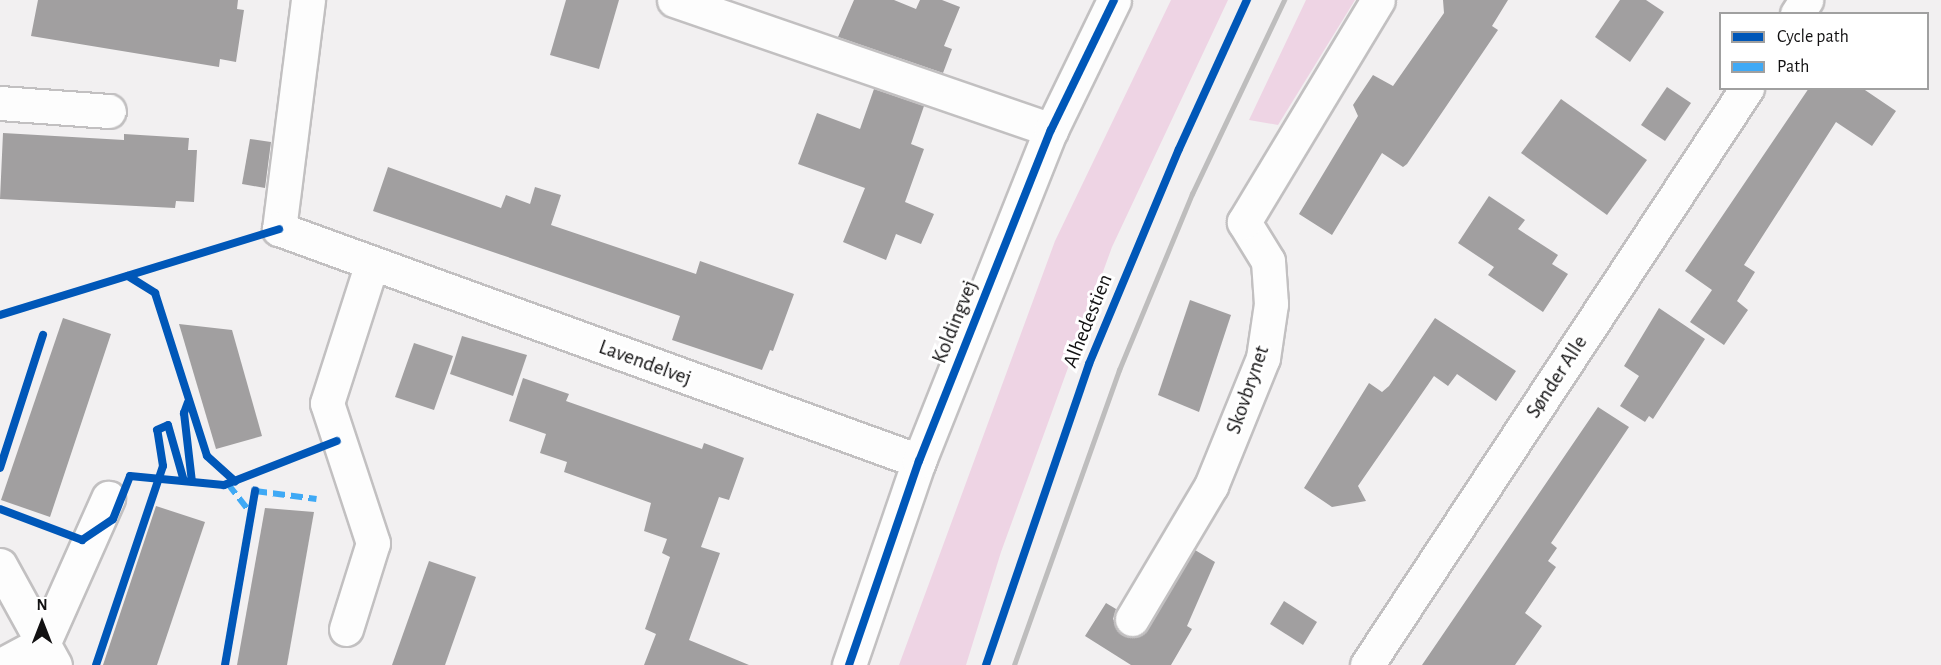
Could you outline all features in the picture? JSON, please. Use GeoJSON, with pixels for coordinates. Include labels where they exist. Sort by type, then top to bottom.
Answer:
{"type":"FeatureCollection","features":[{"type":"Feature","properties":{"kind":"street","name":"Lavendelvej"},"geometry":{"type":"LineString","coordinates":[[308,0],[279,229],[371,266],[920,461]]}},
{"type":"Feature","properties":{"kind":"street"},"geometry":{"type":"LineString","coordinates":[[674,0],[1051,130]]}},
{"type":"Feature","properties":{"kind":"street","name":"Koldingvej"},"geometry":{"type":"LineString","coordinates":[[849,665],[920,461],[1051,130],[1114,0]]}},
{"type":"Feature","properties":{"kind":"street","name":"Skovbrynet"},"geometry":{"type":"LineString","coordinates":[[1132,619],[1211,486],[1263,358],[1271,304],[1268,261],[1244,222],[1378,0]]}},
{"type":"Feature","properties":{"kind":"street","name":"Sønder Alle"},"geometry":{"type":"LineString","coordinates":[[1367,665],[1746,90]]}},
{"type":"Feature","properties":{"kind":"street"},"geometry":{"type":"LineString","coordinates":[[0,104],[110,111]]}},
{"type":"Feature","properties":{"kind":"street"},"geometry":{"type":"LineString","coordinates":[[346,629],[373,543],[327,403],[371,266]]}},
{"type":"Feature","properties":{"kind":"street"},"geometry":{"type":"LineString","coordinates":[[50,654],[108,498]]}},
{"type":"Feature","properties":{"kind":"street"},"geometry":{"type":"LineString","coordinates":[[0,565],[50,654]]}},
{"type":"Feature","properties":{"kind":"street"},"geometry":{"type":"LineString","coordinates":[[1,665],[50,654]]}},
{"type":"Feature","properties":{"kind":"shaded area"},"geometry":{"type":"Polygon","coordinates":[[[1171,0],[1228,0],[1112,247],[1001,552],[966,665],[899,665],[1055,241],[1171,0]]]}},
{"type":"Feature","properties":{"kind":"shaded area"},"geometry":{"type":"Polygon","coordinates":[[[1306,0],[1355,0],[1278,125],[1249,120],[1306,0]]]}},
{"type":"Feature","properties":{"kind":"building"},"geometry":{"type":"Polygon","coordinates":[[[38,0],[238,0],[237,9],[244,10],[236,62],[220,59],[219,67],[31,36],[38,0]]]}},
{"type":"Feature","properties":{"kind":"building"},"geometry":{"type":"Polygon","coordinates":[[[566,0],[619,0],[599,69],[550,55],[566,0]]]}},
{"type":"Feature","properties":{"kind":"building"},"geometry":{"type":"Polygon","coordinates":[[[854,0],[894,0],[916,9],[920,0],[942,0],[960,7],[944,46],[952,49],[943,73],[838,37],[854,0]]]}},
{"type":"Feature","properties":{"kind":"building"},"geometry":{"type":"Polygon","coordinates":[[[1443,0],[1508,0],[1492,26],[1498,30],[1407,164],[1403,167],[1382,153],[1332,235],[1299,214],[1358,116],[1353,105],[1373,75],[1393,86],[1444,13],[1443,0]]]}},
{"type":"Feature","properties":{"kind":"building"},"geometry":{"type":"Polygon","coordinates":[[[1620,0],[1646,0],[1664,12],[1630,62],[1595,37],[1620,0]]]}},
{"type":"Feature","properties":{"kind":"building"},"geometry":{"type":"Polygon","coordinates":[[[1667,87],[1691,103],[1665,141],[1641,125],[1667,87]]]}},
{"type":"Feature","properties":{"kind":"building"},"geometry":{"type":"Polygon","coordinates":[[[874,89],[924,106],[911,144],[924,149],[905,202],[934,214],[921,244],[896,234],[886,260],[843,242],[865,188],[798,164],[817,113],[860,129],[874,89]]]}},
{"type":"Feature","properties":{"kind":"building"},"geometry":{"type":"Polygon","coordinates":[[[1808,90],[1865,90],[1896,111],[1872,146],[1836,122],[1744,265],[1755,272],[1737,301],[1748,310],[1724,345],[1690,322],[1712,290],[1685,271],[1808,90]]]}},
{"type":"Feature","properties":{"kind":"building"},"geometry":{"type":"Polygon","coordinates":[[[1561,99],[1647,160],[1607,215],[1521,153],[1561,99]]]}},
{"type":"Feature","properties":{"kind":"building"},"geometry":{"type":"Polygon","coordinates":[[[3,133],[124,140],[124,134],[189,138],[188,150],[197,150],[194,202],[176,201],[175,208],[0,199],[3,133]]]}},
{"type":"Feature","properties":{"kind":"building"},"geometry":{"type":"Polygon","coordinates":[[[250,139],[271,142],[265,188],[242,184],[250,139]]]}},
{"type":"Feature","properties":{"kind":"building"},"geometry":{"type":"Polygon","coordinates":[[[388,167],[501,208],[506,195],[530,204],[535,187],[561,195],[551,225],[696,274],[700,261],[794,294],[773,351],[770,350],[762,370],[672,340],[680,316],[373,211],[388,167]]]}},
{"type":"Feature","properties":{"kind":"building"},"geometry":{"type":"Polygon","coordinates":[[[1489,196],[1525,220],[1518,229],[1558,255],[1552,264],[1568,274],[1543,312],[1488,275],[1494,267],[1458,243],[1489,196]]]}},
{"type":"Feature","properties":{"kind":"building"},"geometry":{"type":"Polygon","coordinates":[[[1190,300],[1231,315],[1199,412],[1158,395],[1190,300]]]}},
{"type":"Feature","properties":{"kind":"building"},"geometry":{"type":"Polygon","coordinates":[[[1659,308],[1705,339],[1653,419],[1649,416],[1645,422],[1620,406],[1639,376],[1624,366],[1659,308]]]}},
{"type":"Feature","properties":{"kind":"building"},"geometry":{"type":"Polygon","coordinates":[[[63,318],[111,334],[50,517],[1,500],[63,318]]]}},
{"type":"Feature","properties":{"kind":"building"},"geometry":{"type":"Polygon","coordinates":[[[1435,318],[1516,371],[1496,401],[1457,374],[1448,386],[1434,376],[1358,486],[1366,501],[1332,507],[1304,488],[1369,383],[1382,392],[1389,386],[1435,318]]]}},
{"type":"Feature","properties":{"kind":"building"},"geometry":{"type":"Polygon","coordinates":[[[179,324],[232,330],[262,436],[216,449],[179,324]]]}},
{"type":"Feature","properties":{"kind":"building"},"geometry":{"type":"Polygon","coordinates":[[[462,336],[527,355],[513,396],[450,374],[462,336]]]}},
{"type":"Feature","properties":{"kind":"building"},"geometry":{"type":"Polygon","coordinates":[[[414,343],[453,356],[434,410],[395,397],[414,343]]]}},
{"type":"Feature","properties":{"kind":"building"},"geometry":{"type":"Polygon","coordinates":[[[523,378],[569,394],[566,401],[702,449],[704,443],[744,458],[729,500],[719,497],[701,547],[720,553],[689,640],[749,665],[644,665],[656,634],[645,629],[670,557],[662,553],[667,539],[644,531],[651,503],[564,472],[567,462],[540,453],[546,434],[509,421],[523,378]]]}},
{"type":"Feature","properties":{"kind":"building"},"geometry":{"type":"Polygon","coordinates":[[[1598,407],[1629,427],[1551,543],[1557,548],[1548,561],[1556,567],[1525,613],[1542,626],[1515,665],[1422,665],[1598,407]]]}},
{"type":"Feature","properties":{"kind":"building"},"geometry":{"type":"Polygon","coordinates":[[[156,506],[205,522],[157,665],[103,665],[156,506]]]}},
{"type":"Feature","properties":{"kind":"building"},"geometry":{"type":"Polygon","coordinates":[[[265,508],[314,512],[287,665],[237,665],[265,508]]]}},
{"type":"Feature","properties":{"kind":"building"},"geometry":{"type":"Polygon","coordinates":[[[1195,550],[1215,562],[1187,626],[1192,629],[1171,665],[1131,665],[1085,636],[1106,603],[1116,609],[1113,619],[1122,635],[1142,635],[1195,550]]]}},
{"type":"Feature","properties":{"kind":"building"},"geometry":{"type":"Polygon","coordinates":[[[429,561],[476,577],[445,665],[392,665],[429,561]]]}},
{"type":"Feature","properties":{"kind":"building"},"geometry":{"type":"Polygon","coordinates":[[[1284,601],[1317,622],[1303,645],[1270,624],[1284,601]]]}},
{"type":"Feature","properties":{"kind":"railway"},"geometry":{"type":"LineString","coordinates":[[1014,665],[1119,370],[1192,194],[1284,0]]}},
{"type":"Feature","properties":{"kind":"marked path"},"geometry":{"type":"LineString","coordinates":[[228,484],[251,513]]}},
{"type":"Feature","properties":{"kind":"marked path"},"geometry":{"type":"LineString","coordinates":[[256,487],[255,491],[316,499]]}},
{"type":"Feature","properties":{"kind":"cycle path"},"geometry":{"type":"LineString","coordinates":[[849,665],[919,461],[1051,130],[1114,0]]}},
{"type":"Feature","properties":{"kind":"cycle path","name":"Alhedestien"},"geometry":{"type":"LineString","coordinates":[[986,665],[1089,364],[1179,149],[1247,0]]}},
{"type":"Feature","properties":{"kind":"cycle path"},"geometry":{"type":"LineString","coordinates":[[0,315],[279,229]]}},
{"type":"Feature","properties":{"kind":"cycle path"},"geometry":{"type":"LineString","coordinates":[[128,276],[155,293],[207,456],[235,481]]}},
{"type":"Feature","properties":{"kind":"cycle path"},"geometry":{"type":"LineString","coordinates":[[0,468],[43,335]]}},
{"type":"Feature","properties":{"kind":"cycle path"},"geometry":{"type":"LineString","coordinates":[[188,402],[184,413],[192,482]]}},
{"type":"Feature","properties":{"kind":"cycle path"},"geometry":{"type":"LineString","coordinates":[[96,665],[163,466],[157,430],[168,425],[184,481]]}},
{"type":"Feature","properties":{"kind":"cycle path"},"geometry":{"type":"LineString","coordinates":[[0,509],[82,540],[113,519],[130,476],[224,485],[337,441]]}},
{"type":"Feature","properties":{"kind":"cycle path"},"geometry":{"type":"LineString","coordinates":[[225,665],[255,491]]}}]}
